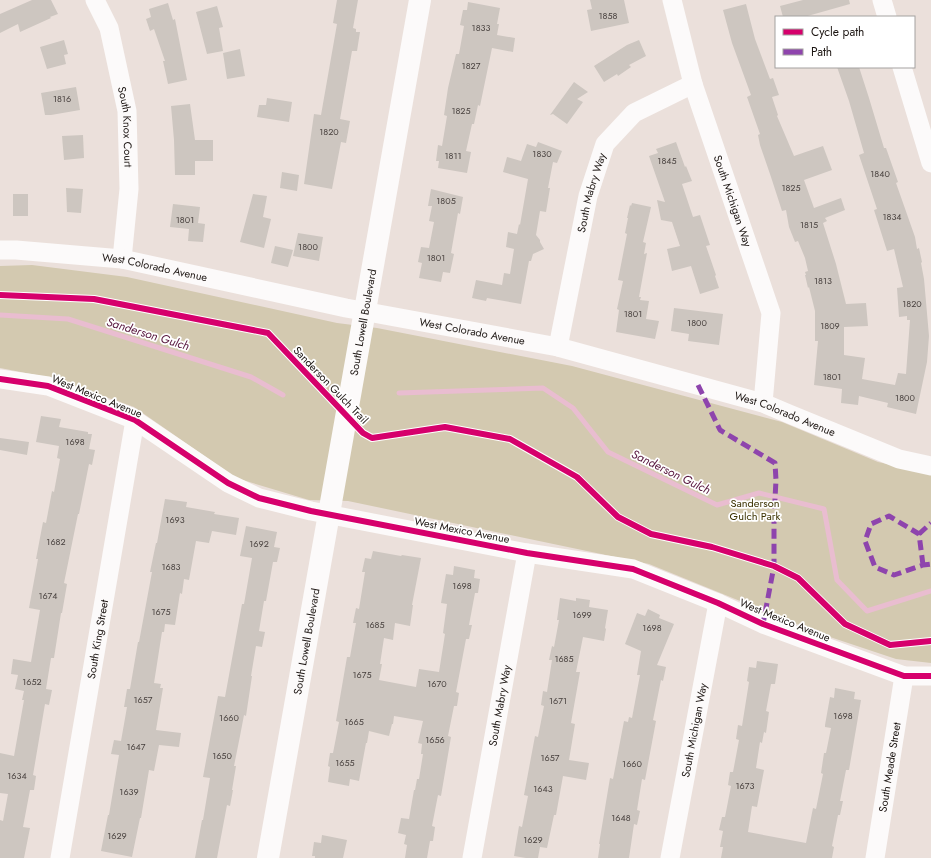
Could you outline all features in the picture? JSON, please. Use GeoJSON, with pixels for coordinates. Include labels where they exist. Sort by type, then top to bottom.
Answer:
{"type":"FeatureCollection","features":[{"type":"Feature","properties":{"kind":"street","name":"South Knox Court"},"geometry":{"type":"LineString","coordinates":[[95,0],[109,28],[127,111],[129,189],[122,259]]}},
{"type":"Feature","properties":{"kind":"street","name":"South Lowell Boulevard"},"geometry":{"type":"LineString","coordinates":[[268,858],[420,0]]}},
{"type":"Feature","properties":{"kind":"street","name":"South Michigan Way"},"geometry":{"type":"LineString","coordinates":[[672,0],[693,84],[771,312],[763,403]]}},
{"type":"Feature","properties":{"kind":"street"},"geometry":{"type":"LineString","coordinates":[[882,0],[887,16]]}},
{"type":"Feature","properties":{"kind":"street"},"geometry":{"type":"LineString","coordinates":[[902,68],[931,163]]}},
{"type":"Feature","properties":{"kind":"street","name":"South Mabry Way"},"geometry":{"type":"LineString","coordinates":[[558,346],[588,196],[605,144],[634,113],[693,84]]}},
{"type":"Feature","properties":{"kind":"street","name":"West Colorado Avenue"},"geometry":{"type":"LineString","coordinates":[[0,250],[122,259],[364,311],[558,346],[763,403],[899,459],[931,466]]}},
{"type":"Feature","properties":{"kind":"street","name":"West Mexico Avenue"},"geometry":{"type":"LineString","coordinates":[[0,379],[48,386],[135,420],[228,483],[259,498],[311,511],[527,553],[633,569],[718,603],[763,624],[904,676],[931,676]]}},
{"type":"Feature","properties":{"kind":"street","name":"South King Street"},"geometry":{"type":"LineString","coordinates":[[60,858],[135,420]]}},
{"type":"Feature","properties":{"kind":"street","name":"South Mabry Way"},"geometry":{"type":"LineString","coordinates":[[472,858],[527,553]]}},
{"type":"Feature","properties":{"kind":"street","name":"South Michigan Way"},"geometry":{"type":"LineString","coordinates":[[670,858],[718,603]]}},
{"type":"Feature","properties":{"kind":"street","name":"South Meade Street"},"geometry":{"type":"LineString","coordinates":[[875,858],[904,676]]}},
{"type":"Feature","properties":{"kind":"green space","name":"Sanderson Gulch Park"},"geometry":{"type":"Polygon","coordinates":[[[32,265],[127,277],[337,323],[377,328],[572,366],[782,422],[878,462],[931,474],[931,663],[896,659],[821,634],[649,564],[348,501],[309,500],[236,478],[134,407],[52,378],[0,368],[0,266],[32,265]]]}},
{"type":"Feature","properties":{"kind":"building"},"geometry":{"type":"Polygon","coordinates":[[[32,0],[51,0],[58,14],[20,32],[18,24],[0,33],[0,14],[32,0]]]}},
{"type":"Feature","properties":{"kind":"building"},"geometry":{"type":"Polygon","coordinates":[[[337,0],[358,0],[353,28],[356,29],[356,32],[360,32],[357,51],[352,51],[340,119],[350,121],[346,143],[341,142],[332,189],[304,184],[314,114],[321,115],[337,24],[333,23],[337,0]]]}},
{"type":"Feature","properties":{"kind":"building"},"geometry":{"type":"Polygon","coordinates":[[[590,0],[624,0],[629,23],[591,31],[587,10],[592,9],[590,0]]]}},
{"type":"Feature","properties":{"kind":"building"},"geometry":{"type":"Polygon","coordinates":[[[803,0],[849,0],[850,4],[808,16],[783,16],[780,6],[803,0]]]}},
{"type":"Feature","properties":{"kind":"building"},"geometry":{"type":"Polygon","coordinates":[[[468,2],[500,8],[497,24],[499,24],[497,35],[515,38],[513,52],[492,48],[480,106],[478,105],[474,124],[472,124],[466,151],[471,152],[467,173],[438,168],[439,161],[436,161],[438,145],[442,146],[447,116],[444,115],[448,88],[456,54],[459,54],[464,26],[460,25],[463,10],[467,10],[468,2]]]}},
{"type":"Feature","properties":{"kind":"building"},"geometry":{"type":"Polygon","coordinates":[[[168,3],[173,20],[175,19],[187,80],[168,84],[163,61],[165,61],[154,29],[150,31],[146,19],[151,17],[149,9],[168,3]]]}},
{"type":"Feature","properties":{"kind":"building"},"geometry":{"type":"Polygon","coordinates":[[[746,4],[755,39],[770,79],[773,78],[779,95],[772,97],[778,115],[777,116],[794,156],[823,146],[832,170],[804,180],[814,208],[841,198],[845,210],[825,218],[827,221],[823,223],[836,264],[846,304],[866,303],[868,326],[844,327],[844,355],[865,358],[862,379],[895,385],[898,373],[906,374],[910,320],[907,320],[907,316],[899,317],[897,288],[903,287],[894,249],[887,251],[874,210],[877,209],[859,155],[864,153],[849,101],[837,68],[859,68],[884,148],[886,148],[898,182],[896,183],[915,237],[917,249],[919,248],[922,262],[929,336],[927,362],[916,414],[887,407],[888,403],[859,396],[858,405],[841,403],[842,389],[814,385],[818,341],[815,341],[815,311],[805,275],[805,272],[808,271],[805,258],[798,241],[795,242],[789,227],[786,210],[782,211],[760,145],[758,135],[760,134],[747,97],[751,95],[732,43],[723,10],[746,4]]]}},
{"type":"Feature","properties":{"kind":"building"},"geometry":{"type":"Polygon","coordinates":[[[217,6],[223,27],[219,28],[223,51],[207,54],[196,12],[217,6]]]}},
{"type":"Feature","properties":{"kind":"building"},"geometry":{"type":"Polygon","coordinates":[[[64,40],[68,54],[64,55],[66,64],[47,69],[40,47],[64,40]]]}},
{"type":"Feature","properties":{"kind":"building"},"geometry":{"type":"Polygon","coordinates":[[[639,40],[646,56],[629,65],[631,67],[618,76],[617,74],[604,82],[594,66],[627,45],[639,40]]]}},
{"type":"Feature","properties":{"kind":"building"},"geometry":{"type":"Polygon","coordinates":[[[240,49],[245,76],[227,79],[223,53],[240,49]]]}},
{"type":"Feature","properties":{"kind":"building"},"geometry":{"type":"Polygon","coordinates":[[[574,82],[588,92],[577,99],[583,102],[567,124],[553,114],[550,115],[574,82]]]}},
{"type":"Feature","properties":{"kind":"building"},"geometry":{"type":"Polygon","coordinates":[[[76,87],[80,110],[45,115],[41,93],[76,87]]]}},
{"type":"Feature","properties":{"kind":"building"},"geometry":{"type":"Polygon","coordinates":[[[267,98],[292,102],[289,122],[257,117],[259,105],[266,105],[267,98]]]}},
{"type":"Feature","properties":{"kind":"building"},"geometry":{"type":"Polygon","coordinates":[[[190,104],[195,140],[213,140],[213,161],[195,161],[195,175],[175,175],[171,106],[190,104]]]}},
{"type":"Feature","properties":{"kind":"building"},"geometry":{"type":"Polygon","coordinates":[[[83,135],[84,158],[64,160],[62,136],[83,135]]]}},
{"type":"Feature","properties":{"kind":"building"},"geometry":{"type":"Polygon","coordinates":[[[538,142],[562,151],[557,163],[553,162],[548,188],[550,188],[546,212],[540,211],[536,235],[544,249],[533,254],[531,261],[529,261],[521,304],[487,298],[486,301],[472,298],[476,280],[502,285],[504,273],[510,274],[514,249],[506,247],[508,232],[517,234],[528,179],[503,172],[507,157],[521,161],[527,144],[536,147],[538,142]]]}},
{"type":"Feature","properties":{"kind":"building"},"geometry":{"type":"Polygon","coordinates":[[[676,142],[692,181],[682,184],[693,217],[700,215],[710,245],[706,246],[719,288],[700,294],[691,266],[672,271],[667,249],[680,246],[672,222],[661,220],[657,200],[665,202],[649,156],[658,153],[656,149],[676,142]]]}},
{"type":"Feature","properties":{"kind":"building"},"geometry":{"type":"Polygon","coordinates":[[[282,172],[299,175],[297,191],[280,188],[282,172]]]}},
{"type":"Feature","properties":{"kind":"building"},"geometry":{"type":"Polygon","coordinates":[[[66,188],[83,189],[81,213],[67,212],[66,188]]]}},
{"type":"Feature","properties":{"kind":"building"},"geometry":{"type":"Polygon","coordinates":[[[431,189],[463,197],[460,214],[458,213],[451,253],[454,254],[450,273],[443,272],[441,282],[419,278],[422,263],[418,262],[421,247],[429,248],[434,222],[429,221],[432,206],[428,206],[431,189]]]}},
{"type":"Feature","properties":{"kind":"building"},"geometry":{"type":"Polygon","coordinates":[[[13,194],[28,194],[28,216],[13,216],[13,194]]]}},
{"type":"Feature","properties":{"kind":"building"},"geometry":{"type":"Polygon","coordinates":[[[253,194],[267,196],[263,217],[271,219],[264,248],[240,242],[253,194]]]}},
{"type":"Feature","properties":{"kind":"building"},"geometry":{"type":"Polygon","coordinates":[[[632,203],[651,207],[643,242],[646,243],[644,254],[647,253],[639,297],[641,297],[640,300],[649,301],[646,319],[659,321],[655,339],[616,332],[619,310],[617,309],[623,281],[618,280],[627,234],[625,233],[627,218],[630,205],[631,206],[632,203]]]}},
{"type":"Feature","properties":{"kind":"building"},"geometry":{"type":"Polygon","coordinates":[[[173,204],[200,207],[198,223],[205,224],[203,242],[188,241],[189,229],[170,227],[173,204]]]}},
{"type":"Feature","properties":{"kind":"building"},"geometry":{"type":"Polygon","coordinates":[[[298,233],[323,237],[319,261],[293,256],[298,233]]]}},
{"type":"Feature","properties":{"kind":"building"},"geometry":{"type":"Polygon","coordinates":[[[275,246],[293,250],[288,267],[271,263],[275,246]]]}},
{"type":"Feature","properties":{"kind":"building"},"geometry":{"type":"Polygon","coordinates":[[[674,308],[723,314],[719,345],[688,341],[689,334],[671,331],[674,308]]]}},
{"type":"Feature","properties":{"kind":"building"},"geometry":{"type":"Polygon","coordinates":[[[41,416],[61,419],[59,427],[92,434],[89,449],[95,450],[92,465],[89,464],[64,583],[67,584],[54,658],[51,658],[46,689],[52,690],[49,705],[45,704],[33,775],[36,776],[34,790],[30,790],[23,827],[30,828],[24,858],[0,858],[0,820],[3,821],[8,794],[0,793],[0,753],[14,756],[24,700],[22,700],[24,691],[15,689],[18,675],[11,674],[13,659],[31,662],[40,610],[29,608],[38,559],[36,559],[43,522],[46,523],[52,491],[54,492],[60,459],[57,458],[59,446],[36,442],[41,416]]]}},
{"type":"Feature","properties":{"kind":"building"},"geometry":{"type":"Polygon","coordinates":[[[0,438],[29,442],[27,455],[0,450],[0,438]]]}},
{"type":"Feature","properties":{"kind":"building"},"geometry":{"type":"Polygon","coordinates":[[[165,499],[187,502],[186,507],[239,518],[236,535],[212,531],[209,543],[196,541],[189,580],[184,579],[182,594],[180,593],[175,625],[165,624],[164,632],[162,632],[154,683],[161,684],[160,688],[163,688],[156,730],[181,733],[179,747],[159,745],[154,771],[149,770],[141,818],[132,857],[101,851],[109,815],[119,755],[111,754],[114,740],[121,741],[127,707],[124,707],[127,689],[130,689],[152,572],[150,572],[165,499]]]}},
{"type":"Feature","properties":{"kind":"building"},"geometry":{"type":"Polygon","coordinates":[[[246,526],[277,532],[274,547],[280,548],[277,562],[273,562],[266,601],[264,601],[259,631],[265,632],[262,647],[256,646],[246,716],[244,715],[234,766],[236,766],[233,790],[230,806],[227,805],[217,858],[195,858],[210,778],[203,777],[218,696],[225,697],[252,558],[240,556],[246,526]]]}},
{"type":"Feature","properties":{"kind":"building"},"geometry":{"type":"Polygon","coordinates":[[[373,551],[421,558],[412,605],[410,626],[395,623],[393,640],[384,638],[379,680],[416,687],[419,669],[439,672],[445,634],[443,633],[447,604],[441,603],[446,574],[453,575],[454,566],[475,570],[474,578],[480,579],[478,593],[475,593],[469,625],[472,625],[469,639],[466,639],[456,692],[459,693],[457,706],[454,706],[448,736],[451,737],[441,796],[438,795],[432,826],[435,827],[433,841],[430,841],[427,858],[405,858],[407,845],[404,844],[406,835],[398,833],[401,818],[409,819],[414,790],[417,779],[419,779],[423,754],[421,754],[422,744],[418,743],[423,721],[394,716],[389,736],[369,731],[359,781],[350,779],[349,786],[328,782],[330,753],[333,753],[339,722],[336,721],[347,657],[350,657],[356,623],[353,623],[356,608],[359,609],[365,572],[362,572],[365,558],[371,559],[373,551]]]}},
{"type":"Feature","properties":{"kind":"building"},"geometry":{"type":"Polygon","coordinates":[[[560,598],[576,601],[576,598],[590,600],[589,607],[608,610],[604,641],[583,637],[576,672],[580,672],[571,723],[575,724],[569,760],[589,763],[586,780],[563,776],[556,815],[554,815],[547,848],[540,847],[538,858],[526,858],[514,856],[519,826],[522,827],[528,796],[524,795],[535,736],[538,737],[544,706],[541,705],[543,691],[547,692],[552,660],[549,660],[552,646],[554,647],[559,620],[557,620],[560,598]]]}},
{"type":"Feature","properties":{"kind":"building"},"geometry":{"type":"Polygon","coordinates":[[[648,609],[660,615],[659,618],[674,624],[657,665],[666,667],[663,681],[661,680],[653,720],[656,721],[645,780],[642,779],[637,810],[640,811],[637,825],[634,824],[629,858],[598,858],[610,778],[613,779],[624,721],[628,722],[629,717],[632,718],[640,675],[637,675],[641,651],[625,644],[637,613],[645,616],[648,609]]]}},
{"type":"Feature","properties":{"kind":"building"},"geometry":{"type":"Polygon","coordinates":[[[757,661],[778,664],[775,684],[771,684],[766,711],[769,712],[766,733],[764,732],[762,743],[760,742],[756,768],[764,770],[757,807],[752,806],[748,832],[806,843],[813,808],[816,809],[823,774],[821,773],[824,753],[826,753],[831,728],[825,727],[830,697],[834,698],[835,688],[855,692],[854,699],[861,700],[849,770],[846,770],[840,801],[843,801],[840,815],[838,815],[832,846],[834,847],[832,858],[721,858],[723,847],[720,847],[723,831],[719,830],[722,817],[725,817],[731,786],[728,785],[730,772],[733,772],[739,740],[736,739],[738,725],[742,726],[749,682],[747,681],[749,667],[756,668],[757,661]]]}},
{"type":"Feature","properties":{"kind":"building"},"geometry":{"type":"Polygon","coordinates":[[[322,835],[347,840],[343,858],[315,858],[315,856],[312,856],[314,842],[321,843],[322,835]]]}},
{"type":"Feature","properties":{"kind":"waterway","name":"Sanderson Gulch"},"geometry":{"type":"LineString","coordinates":[[0,315],[68,319],[251,377],[283,395]]}},
{"type":"Feature","properties":{"kind":"waterway","name":"Sanderson Gulch"},"geometry":{"type":"LineString","coordinates":[[399,393],[543,388],[573,408],[608,452],[717,505],[759,493],[824,509],[837,580],[867,611],[931,591]]}},
{"type":"Feature","properties":{"kind":"marked path"},"geometry":{"type":"LineString","coordinates":[[698,385],[720,430],[775,463],[774,566],[763,624]]}},
{"type":"Feature","properties":{"kind":"marked path"},"geometry":{"type":"LineString","coordinates":[[923,565],[919,534],[889,516],[871,524],[865,541],[875,567],[894,575],[923,565],[931,564]]}},
{"type":"Feature","properties":{"kind":"marked path"},"geometry":{"type":"LineString","coordinates":[[919,534],[931,523]]}},
{"type":"Feature","properties":{"kind":"cycle path","name":"Sanderson Gulch Trail"},"geometry":{"type":"LineString","coordinates":[[0,295],[94,299],[268,333],[363,433],[372,438],[445,427],[510,439],[577,477],[618,517],[651,534],[712,547],[774,566],[798,578],[845,624],[890,645],[931,641]]}},
{"type":"Feature","properties":{"kind":"cycle path"},"geometry":{"type":"LineString","coordinates":[[0,379],[48,386],[135,420],[228,483],[259,498],[311,511],[527,553],[633,569],[718,603],[763,624],[904,676],[931,676]]}}]}
